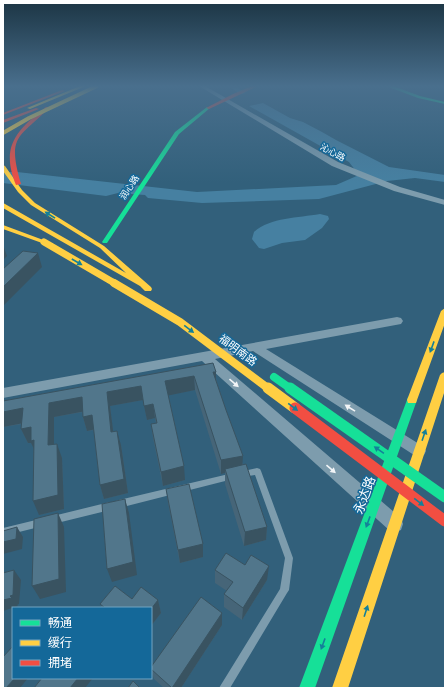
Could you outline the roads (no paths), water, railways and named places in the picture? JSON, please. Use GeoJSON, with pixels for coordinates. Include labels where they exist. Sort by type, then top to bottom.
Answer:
{"type":"FeatureCollection","features":[{"type":"Feature","properties":{"kind":"main road"},"geometry":{"type":"LineString","coordinates":[[3,124],[16,118]]}},
{"type":"Feature","properties":{"kind":"main road"},"geometry":{"type":"LineString","coordinates":[[3,124],[18,118]]}},
{"type":"Feature","properties":{"kind":"main road"},"geometry":{"type":"LineString","coordinates":[[3,141],[31,118]]}},
{"type":"Feature","properties":{"kind":"main road"},"geometry":{"type":"LineString","coordinates":[[3,133],[33,118]]}},
{"type":"Feature","properties":{"kind":"main road","name":"润心路"},"geometry":{"type":"LineString","coordinates":[[105,242],[170,143],[200,118]]}},
{"type":"Feature","properties":{"kind":"main road"},"geometry":{"type":"LineString","coordinates":[[20,191],[12,166],[14,139],[24,123]]}},
{"type":"Feature","properties":{"kind":"main road"},"geometry":{"type":"LineString","coordinates":[[3,167],[20,191],[33,204],[102,247],[151,291],[3,205]]}},
{"type":"Feature","properties":{"kind":"main road","name":"福明南路"},"geometry":{"type":"LineString","coordinates":[[3,217],[180,322],[445,521]]}},
{"type":"Feature","properties":{"kind":"main road"},"geometry":{"type":"LineString","coordinates":[[3,227],[44,242]]}},
{"type":"Feature","properties":{"kind":"main road"},"geometry":{"type":"LineString","coordinates":[[180,311],[193,320]]}},
{"type":"Feature","properties":{"kind":"main road","name":"永达路"},"geometry":{"type":"LineString","coordinates":[[307,688],[445,311]]}},
{"type":"Feature","properties":{"kind":"main road","name":"福明南路"},"geometry":{"type":"LineString","coordinates":[[226,343],[245,356]]}},
{"type":"Feature","properties":{"kind":"main road","name":"福明南路"},"geometry":{"type":"LineString","coordinates":[[264,370],[445,497]]}},
{"type":"Feature","properties":{"kind":"main road"},"geometry":{"type":"LineString","coordinates":[[340,688],[445,375]]}},
{"type":"Feature","properties":{"kind":"street","name":"沁心路"},"geometry":{"type":"LineString","coordinates":[[255,118],[335,164],[397,189],[445,203]]}},
{"type":"Feature","properties":{"kind":"street"},"geometry":{"type":"LineString","coordinates":[[3,393],[205,358],[397,321]]}},
{"type":"Feature","properties":{"kind":"street"},"geometry":{"type":"LineString","coordinates":[[256,348],[419,451]]}},
{"type":"Feature","properties":{"kind":"street"},"geometry":{"type":"LineString","coordinates":[[205,358],[394,524]]}},
{"type":"Feature","properties":{"kind":"lane"},"geometry":{"type":"LineString","coordinates":[[3,532],[257,470],[289,558],[284,590],[224,688]]}},
{"type":"Feature","properties":{"kind":"water"},"geometry":{"type":"Polygon","coordinates":[[[271,118],[291,118],[303,122],[389,167],[445,175],[445,182],[415,178],[387,181],[319,199],[202,203],[148,198],[145,195],[118,193],[106,196],[3,183],[3,172],[17,172],[197,192],[336,185],[359,175],[349,162],[271,118]]]}},
{"type":"Feature","properties":{"kind":"water"},"geometry":{"type":"Polygon","coordinates":[[[320,214],[328,216],[329,219],[322,228],[305,240],[282,243],[264,249],[259,248],[252,239],[254,232],[268,223],[320,214]]]}}]}
